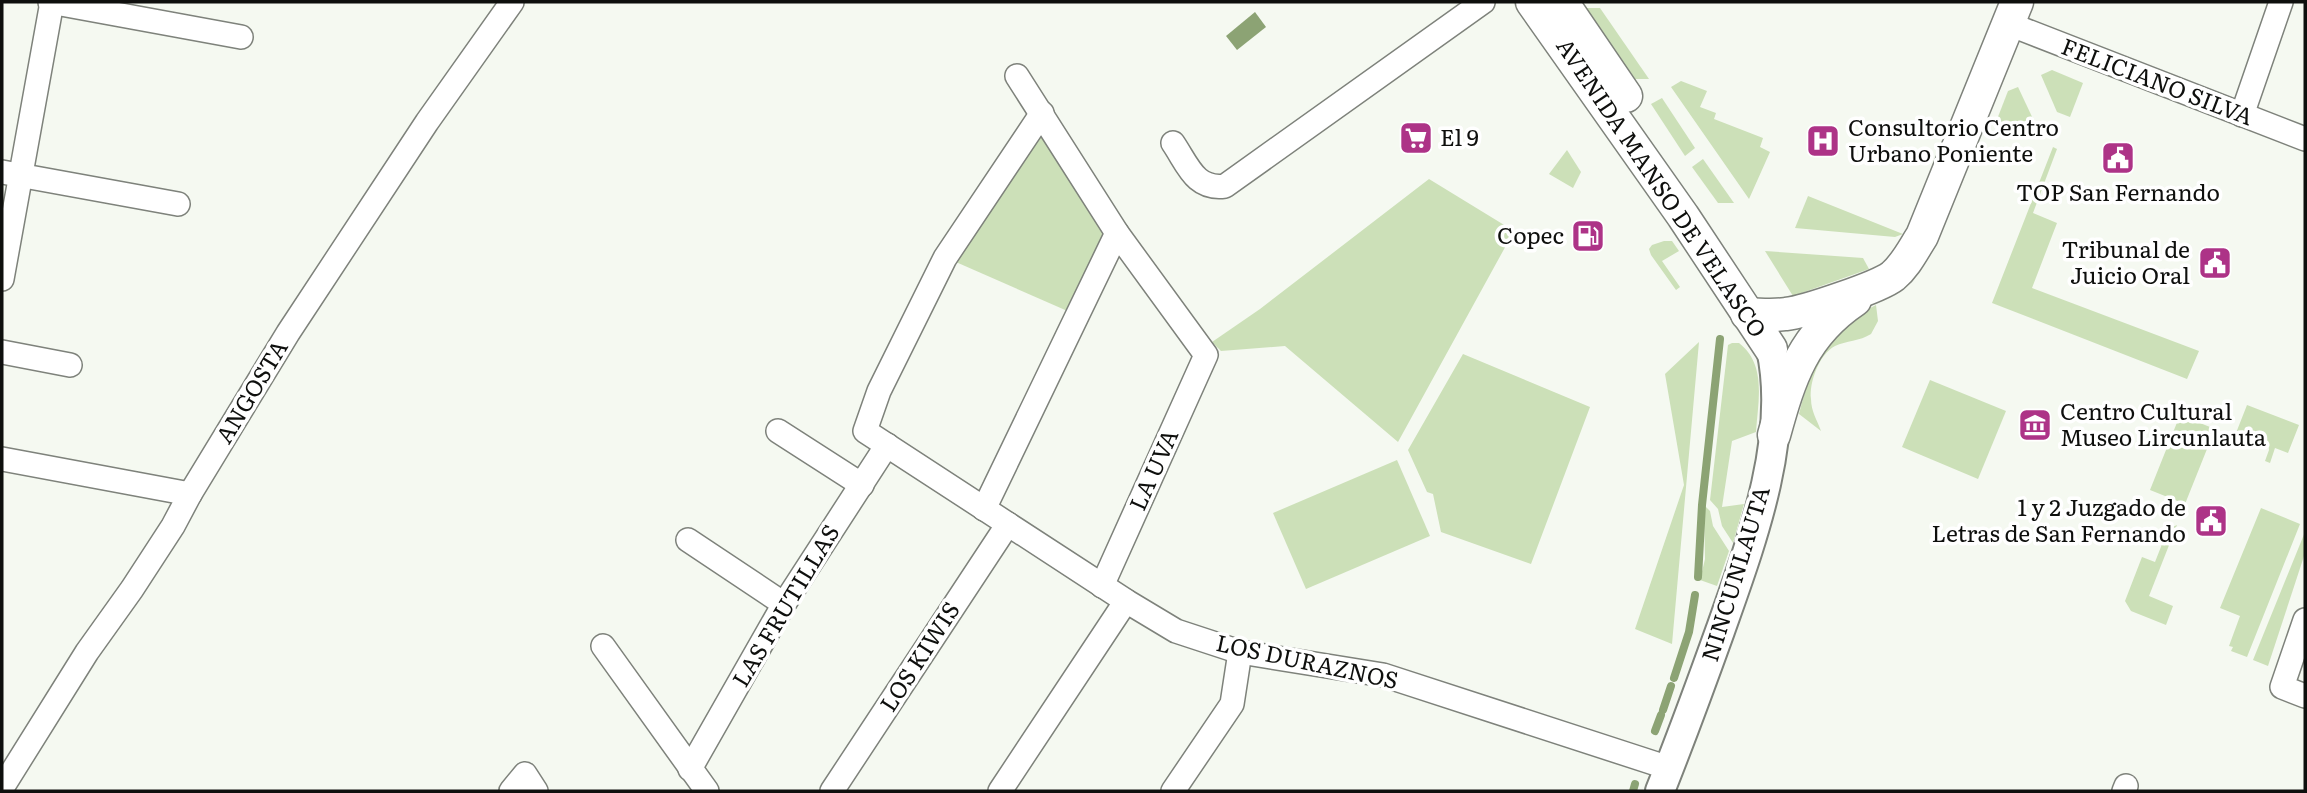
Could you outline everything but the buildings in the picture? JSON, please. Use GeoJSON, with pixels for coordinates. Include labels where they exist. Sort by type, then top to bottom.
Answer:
{"type":"FeatureCollection","features":[{"type":"Feature","properties":{"kind":"main road","name":"AVENIDA MANSO DE VELASCO"},"geometry":{"type":"LineString","coordinates":[[1532,2],[1757,315]]}},
{"type":"Feature","properties":{"kind":"main road","name":"AVENIDA MANSO DE VELASCO"},"geometry":{"type":"LineString","coordinates":[[1562,2],[1670,162],[1757,315],[1771,349]]}},
{"type":"Feature","properties":{"kind":"main road"},"geometry":{"type":"LineString","coordinates":[[1774,435],[1786,391],[1806,347],[1834,314],[1892,277],[1905,264],[1922,236],[2013,13]]}},
{"type":"Feature","properties":{"kind":"main road"},"geometry":{"type":"LineString","coordinates":[[1757,315],[1786,314],[1876,286]]}},
{"type":"Feature","properties":{"kind":"street"},"geometry":{"type":"LineString","coordinates":[[2,279],[11,174],[51,2],[241,37]]}},
{"type":"Feature","properties":{"kind":"street","name":"ANGOSTA"},"geometry":{"type":"LineString","coordinates":[[2,788],[87,652],[166,537],[303,310],[427,122],[512,2]]}},
{"type":"Feature","properties":{"kind":"street"},"geometry":{"type":"LineString","coordinates":[[1173,143],[1200,183],[1213,188],[1225,186],[1483,2]]}},
{"type":"Feature","properties":{"kind":"street"},"geometry":{"type":"LineString","coordinates":[[2242,115],[2281,2]]}},
{"type":"Feature","properties":{"kind":"street","name":"FELICIANO SILVA"},"geometry":{"type":"LineString","coordinates":[[2013,13],[2242,115],[2305,139]]}},
{"type":"Feature","properties":{"kind":"street"},"geometry":{"type":"LineString","coordinates":[[984,509],[1116,233],[1017,76]]}},
{"type":"Feature","properties":{"kind":"street","name":"LOS DURAZNOS"},"geometry":{"type":"LineString","coordinates":[[1042,113],[945,258],[879,391],[865,431],[1102,586],[1176,631],[1240,652],[1382,675],[1664,779]]}},
{"type":"Feature","properties":{"kind":"street"},"geometry":{"type":"LineString","coordinates":[[11,174],[178,204]]}},
{"type":"Feature","properties":{"kind":"street","name":"LA UVA"},"geometry":{"type":"LineString","coordinates":[[1102,586],[1206,355],[1116,233]]}},
{"type":"Feature","properties":{"kind":"street","name":"NINCUNLAUTA"},"geometry":{"type":"LineString","coordinates":[[1664,779],[1745,558],[1762,496],[1774,435],[1777,385],[1771,349]]}},
{"type":"Feature","properties":{"kind":"street"},"geometry":{"type":"LineString","coordinates":[[2,352],[70,365]]}},
{"type":"Feature","properties":{"kind":"street"},"geometry":{"type":"LineString","coordinates":[[778,431],[862,485]]}},
{"type":"Feature","properties":{"kind":"street","name":"LAS FRUTILLAS"},"geometry":{"type":"LineString","coordinates":[[690,769],[784,604],[887,446]]}},
{"type":"Feature","properties":{"kind":"street"},"geometry":{"type":"LineString","coordinates":[[2,459],[190,494]]}},
{"type":"Feature","properties":{"kind":"street","name":"LOS KIWIS"},"geometry":{"type":"LineString","coordinates":[[832,791],[1008,524]]}},
{"type":"Feature","properties":{"kind":"street"},"geometry":{"type":"LineString","coordinates":[[688,540],[784,604]]}},
{"type":"Feature","properties":{"kind":"street"},"geometry":{"type":"LineString","coordinates":[[1000,791],[1126,601]]}},
{"type":"Feature","properties":{"kind":"street"},"geometry":{"type":"LineString","coordinates":[[2305,620],[2281,687],[2305,696]]}},
{"type":"Feature","properties":{"kind":"street"},"geometry":{"type":"LineString","coordinates":[[603,646],[707,791]]}},
{"type":"Feature","properties":{"kind":"street"},"geometry":{"type":"LineString","coordinates":[[1173,791],[1232,704],[1240,652]]}},
{"type":"Feature","properties":{"kind":"shaded area"},"geometry":{"type":"Polygon","coordinates":[[[1584,8],[1600,8],[1649,79],[1635,79],[1584,8]]]}},
{"type":"Feature","properties":{"kind":"shaded area"},"geometry":{"type":"Polygon","coordinates":[[[1255,12],[1266,27],[1237,50],[1226,36],[1255,12]]]}},
{"type":"Feature","properties":{"kind":"shaded area"},"geometry":{"type":"Polygon","coordinates":[[[2052,70],[2083,83],[2070,117],[2057,112],[2041,75],[2052,70]]]}},
{"type":"Feature","properties":{"kind":"shaded area"},"geometry":{"type":"Polygon","coordinates":[[[1681,81],[1707,91],[1700,107],[1716,113],[1714,119],[1763,138],[1760,147],[1770,152],[1749,199],[1671,87],[1681,81]]]}},
{"type":"Feature","properties":{"kind":"shaded area"},"geometry":{"type":"Polygon","coordinates":[[[2018,87],[2035,123],[2030,135],[1996,122],[2008,91],[2018,87]]]}},
{"type":"Feature","properties":{"kind":"shaded area"},"geometry":{"type":"Polygon","coordinates":[[[1662,98],[1695,148],[1685,156],[1651,104],[1662,98]]]}},
{"type":"Feature","properties":{"kind":"shaded area"},"geometry":{"type":"Polygon","coordinates":[[[1041,133],[1104,227],[1102,243],[1072,313],[949,259],[1041,133]]]}},
{"type":"Feature","properties":{"kind":"shaded area"},"geometry":{"type":"Polygon","coordinates":[[[2053,147],[2057,149],[2033,213],[2057,223],[2032,288],[2199,351],[2187,379],[1992,303],[2053,147]]]}},
{"type":"Feature","properties":{"kind":"shaded area"},"geometry":{"type":"Polygon","coordinates":[[[1567,150],[1581,172],[1573,188],[1549,174],[1567,150]]]}},
{"type":"Feature","properties":{"kind":"shaded area"},"geometry":{"type":"Polygon","coordinates":[[[1703,159],[1734,203],[1718,203],[1692,167],[1703,159]]]}},
{"type":"Feature","properties":{"kind":"shaded area"},"geometry":{"type":"Polygon","coordinates":[[[1429,179],[1514,231],[1398,442],[1285,346],[1221,351],[1212,342],[1260,309],[1429,179]]]}},
{"type":"Feature","properties":{"kind":"shaded area"},"geometry":{"type":"Polygon","coordinates":[[[1808,196],[1903,234],[1895,237],[1795,228],[1808,196]]]}},
{"type":"Feature","properties":{"kind":"shaded area"},"geometry":{"type":"Polygon","coordinates":[[[1672,241],[1679,251],[1662,261],[1680,287],[1676,290],[1649,249],[1652,245],[1672,241]]]}},
{"type":"Feature","properties":{"kind":"shaded area"},"geometry":{"type":"Polygon","coordinates":[[[1765,251],[1863,258],[1869,269],[1793,296],[1765,251]]]}},
{"type":"Feature","properties":{"kind":"shaded area"},"geometry":{"type":"Polygon","coordinates":[[[1876,305],[1878,321],[1871,334],[1835,346],[1824,355],[1816,370],[1811,403],[1821,431],[1799,414],[1816,363],[1823,349],[1844,325],[1876,305]]]}},
{"type":"Feature","properties":{"kind":"shaded area"},"geometry":{"type":"Polygon","coordinates":[[[1699,342],[1672,644],[1635,629],[1684,485],[1665,374],[1699,342]]]}},
{"type":"Feature","properties":{"kind":"shaded area"},"geometry":{"type":"Polygon","coordinates":[[[1739,343],[1748,352],[1754,362],[1759,384],[1756,432],[1732,441],[1722,507],[1744,504],[1733,543],[1722,526],[1718,509],[1710,500],[1728,345],[1739,343]]]}},
{"type":"Feature","properties":{"kind":"shaded area"},"geometry":{"type":"Polygon","coordinates":[[[1463,354],[1590,407],[1531,564],[1441,532],[1433,494],[1427,492],[1408,450],[1463,354]]]}},
{"type":"Feature","properties":{"kind":"shaded area"},"geometry":{"type":"Polygon","coordinates":[[[1930,380],[2006,411],[1978,479],[1902,447],[1930,380]]]}},
{"type":"Feature","properties":{"kind":"shaded area"},"geometry":{"type":"Polygon","coordinates":[[[2247,405],[2299,425],[2288,453],[2275,448],[2270,463],[2265,461],[2269,450],[2268,441],[2259,437],[2252,442],[2247,440],[2248,437],[2236,433],[2247,405]]]}},
{"type":"Feature","properties":{"kind":"shaded area"},"geometry":{"type":"Polygon","coordinates":[[[2180,415],[2215,429],[2185,504],[2150,490],[2180,415]]]}},
{"type":"Feature","properties":{"kind":"shaded area"},"geometry":{"type":"Polygon","coordinates":[[[1397,460],[1430,536],[1306,589],[1273,513],[1397,460]]]}},
{"type":"Feature","properties":{"kind":"shaded area"},"geometry":{"type":"Polygon","coordinates":[[[1704,505],[1710,511],[1713,526],[1729,551],[1717,586],[1700,580],[1705,559],[1704,505]]]}},
{"type":"Feature","properties":{"kind":"shaded area"},"geometry":{"type":"Polygon","coordinates":[[[2261,508],[2300,524],[2247,657],[2231,651],[2233,647],[2229,646],[2240,616],[2220,608],[2261,508]]]}},
{"type":"Feature","properties":{"kind":"shaded area"},"geometry":{"type":"Polygon","coordinates":[[[2177,525],[2149,596],[2173,606],[2166,625],[2131,611],[2125,601],[2142,557],[2155,562],[2168,529],[2177,525]]]}},
{"type":"Feature","properties":{"kind":"shaded area"},"geometry":{"type":"Polygon","coordinates":[[[2305,532],[2305,553],[2268,666],[2253,660],[2305,532]]]}},
{"type":"Feature","properties":{"kind":"waterway"},"geometry":{"type":"LineString","coordinates":[[1698,577],[1702,505],[1720,339]]}},
{"type":"Feature","properties":{"kind":"waterway"},"geometry":{"type":"LineString","coordinates":[[1674,678],[1689,632],[1695,595]]}},
{"type":"Feature","properties":{"kind":"waterway"},"geometry":{"type":"LineString","coordinates":[[1663,710],[1671,686]]}},
{"type":"Feature","properties":{"kind":"waterway"},"geometry":{"type":"LineString","coordinates":[[1655,731],[1661,715]]}},
{"type":"Feature","properties":{"kind":"waterway"},"geometry":{"type":"LineString","coordinates":[[1633,791],[1635,784]]}},
{"type":"Feature","properties":{"kind":"place","name":"El 9"},"geometry":{"type":"Point","coordinates":[1416,138]}},
{"type":"Feature","properties":{"kind":"place","name":"Consultorio Centro Urbano Poniente"},"geometry":{"type":"Point","coordinates":[1823,141]}},
{"type":"Feature","properties":{"kind":"place","name":"TOP San Fernando"},"geometry":{"type":"Point","coordinates":[2118,158]}},
{"type":"Feature","properties":{"kind":"place","name":"Copec"},"geometry":{"type":"Point","coordinates":[1588,236]}},
{"type":"Feature","properties":{"kind":"place","name":"Tribunal de Juicio Oral"},"geometry":{"type":"Point","coordinates":[2215,263]}},
{"type":"Feature","properties":{"kind":"place","name":"Centro Cultural Museo Lircunlauta"},"geometry":{"type":"Point","coordinates":[2035,425]}},
{"type":"Feature","properties":{"kind":"place","name":"1 y 2 Juzgado de Letras de San Fernando"},"geometry":{"type":"Point","coordinates":[2211,521]}}]}
